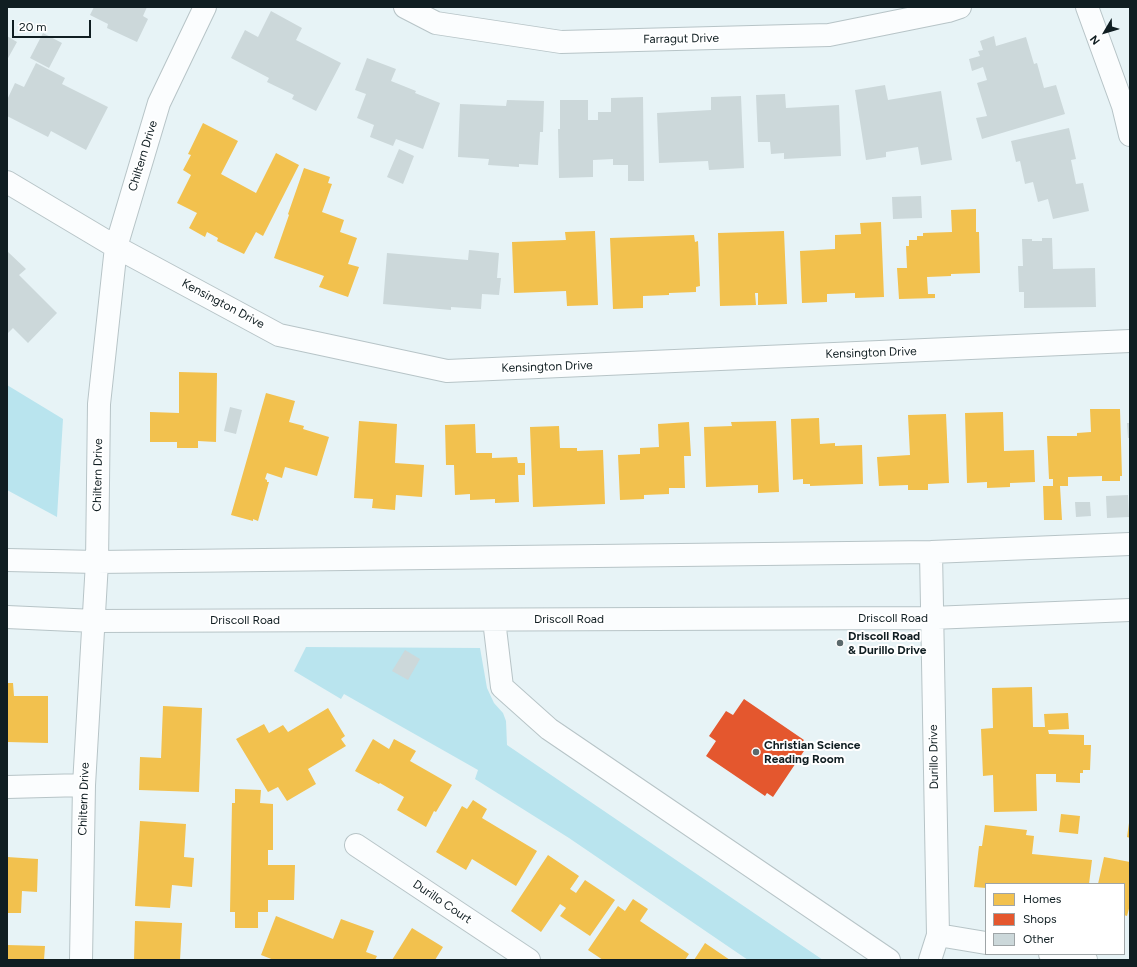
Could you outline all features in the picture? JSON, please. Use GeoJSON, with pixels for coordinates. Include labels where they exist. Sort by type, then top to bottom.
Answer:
{"type":"FeatureCollection","features":[{"type":"Feature","properties":{"kind":"street","name":"Chiltern Drive"},"geometry":{"type":"LineString","coordinates":[[81,960],[84,785],[95,621],[97,562],[99,404],[116,247],[159,103],[205,7]]}},
{"type":"Feature","properties":{"kind":"street","name":"Farragut Drive"},"geometry":{"type":"LineString","coordinates":[[406,7],[436,23],[560,42],[828,35],[948,11],[960,7]]}},
{"type":"Feature","properties":{"kind":"street"},"geometry":{"type":"LineString","coordinates":[[1087,7],[1123,106],[1130,136]]}},
{"type":"Feature","properties":{"kind":"street","name":"Kensington Drive"},"geometry":{"type":"LineString","coordinates":[[7,182],[116,247],[279,335],[447,371],[1130,342]]}},
{"type":"Feature","properties":{"kind":"street"},"geometry":{"type":"LineString","coordinates":[[7,560],[97,562],[931,552],[1130,544]]}},
{"type":"Feature","properties":{"kind":"street","name":"Durillo Drive"},"geometry":{"type":"LineString","coordinates":[[930,960],[938,936],[931,618],[931,552]]}},
{"type":"Feature","properties":{"kind":"street","name":"Driscoll Road"},"geometry":{"type":"LineString","coordinates":[[7,617],[95,621],[931,618],[1130,610]]}},
{"type":"Feature","properties":{"kind":"street"},"geometry":{"type":"LineString","coordinates":[[494,620],[502,687],[549,729],[889,960]]}},
{"type":"Feature","properties":{"kind":"street"},"geometry":{"type":"LineString","coordinates":[[7,787],[84,785]]}},
{"type":"Feature","properties":{"kind":"street","name":"Durillo Court"},"geometry":{"type":"LineString","coordinates":[[356,845],[528,960]]}},
{"type":"Feature","properties":{"kind":"street"},"geometry":{"type":"LineString","coordinates":[[938,936],[985,944]]}},
{"type":"Feature","properties":{"kind":"street"},"geometry":{"type":"LineString","coordinates":[[1056,955],[1086,960]]}},
{"type":"Feature","properties":{"kind":"shaded area"},"geometry":{"type":"Polygon","coordinates":[[[7,385],[63,419],[57,517],[7,490],[7,385]]]}},
{"type":"Feature","properties":{"kind":"shaded area"},"geometry":{"type":"Polygon","coordinates":[[[306,647],[480,648],[487,688],[494,703],[503,713],[506,721],[507,745],[823,960],[748,960],[569,838],[475,779],[478,770],[344,694],[341,699],[294,671],[306,647]]]}},
{"type":"Feature","properties":{"kind":"building: Homes"},"geometry":{"type":"Polygon","coordinates":[[[203,123],[238,141],[221,174],[256,193],[276,153],[299,165],[263,236],[256,232],[244,254],[217,241],[218,238],[207,232],[205,237],[189,228],[197,213],[177,203],[191,175],[183,170],[191,155],[188,154],[203,123]]]}},
{"type":"Feature","properties":{"kind":"building: Homes"},"geometry":{"type":"Polygon","coordinates":[[[304,168],[330,177],[328,183],[332,184],[322,212],[344,220],[340,232],[357,238],[348,264],[359,267],[348,297],[319,287],[324,276],[274,258],[304,168]]]}},
{"type":"Feature","properties":{"kind":"building: Homes"},"geometry":{"type":"Polygon","coordinates":[[[976,209],[976,232],[979,232],[980,273],[927,277],[928,294],[935,294],[935,298],[899,299],[897,268],[907,268],[906,246],[909,246],[909,240],[917,240],[917,236],[923,236],[923,233],[952,232],[951,210],[976,209]]]}},
{"type":"Feature","properties":{"kind":"building: Homes"},"geometry":{"type":"Polygon","coordinates":[[[881,222],[884,297],[855,298],[855,293],[827,294],[827,302],[802,303],[800,251],[835,249],[835,235],[861,234],[860,223],[881,222]]]}},
{"type":"Feature","properties":{"kind":"building: Homes"},"geometry":{"type":"Polygon","coordinates":[[[595,231],[598,305],[567,306],[566,291],[514,293],[512,242],[566,240],[565,232],[595,231]]]}},
{"type":"Feature","properties":{"kind":"building: Homes"},"geometry":{"type":"Polygon","coordinates":[[[784,231],[787,304],[758,305],[758,293],[755,293],[756,305],[720,306],[718,233],[784,231]]]}},
{"type":"Feature","properties":{"kind":"building: Homes"},"geometry":{"type":"Polygon","coordinates":[[[694,235],[695,242],[698,241],[700,286],[696,287],[696,292],[643,296],[643,308],[613,309],[610,238],[694,235]]]}},
{"type":"Feature","properties":{"kind":"building: Homes"},"geometry":{"type":"Polygon","coordinates":[[[179,372],[217,373],[216,442],[198,441],[198,448],[177,448],[177,442],[150,442],[150,412],[179,413],[179,372]]]}},
{"type":"Feature","properties":{"kind":"building: Homes"},"geometry":{"type":"Polygon","coordinates":[[[266,393],[295,401],[289,422],[304,426],[303,429],[329,437],[317,476],[285,467],[282,478],[267,473],[265,479],[269,482],[258,521],[253,519],[253,521],[231,515],[266,393]]]}},
{"type":"Feature","properties":{"kind":"building: Homes"},"geometry":{"type":"Polygon","coordinates":[[[1090,409],[1120,409],[1122,476],[1120,476],[1120,481],[1102,481],[1102,476],[1068,477],[1068,486],[1060,486],[1062,520],[1044,520],[1043,486],[1053,486],[1053,479],[1049,479],[1047,436],[1077,436],[1077,433],[1091,432],[1090,409]]]}},
{"type":"Feature","properties":{"kind":"building: Homes"},"geometry":{"type":"Polygon","coordinates":[[[1003,412],[1004,451],[1034,450],[1035,482],[1010,483],[1010,487],[987,488],[987,482],[967,483],[965,413],[1003,412]]]}},
{"type":"Feature","properties":{"kind":"building: Homes"},"geometry":{"type":"Polygon","coordinates":[[[946,414],[949,483],[928,484],[928,490],[908,490],[908,485],[879,486],[877,457],[910,455],[908,415],[946,414]]]}},
{"type":"Feature","properties":{"kind":"building: Homes"},"geometry":{"type":"Polygon","coordinates":[[[819,418],[820,444],[835,443],[835,446],[862,445],[863,484],[810,486],[810,484],[803,484],[803,479],[793,480],[791,419],[819,418]]]}},
{"type":"Feature","properties":{"kind":"building: Homes"},"geometry":{"type":"Polygon","coordinates":[[[359,421],[397,424],[395,463],[424,465],[422,497],[396,495],[395,510],[372,508],[373,499],[354,498],[359,421]]]}},
{"type":"Feature","properties":{"kind":"building: Homes"},"geometry":{"type":"Polygon","coordinates":[[[776,421],[779,492],[758,493],[758,485],[706,487],[704,427],[732,426],[731,422],[776,421]]]}},
{"type":"Feature","properties":{"kind":"building: Homes"},"geometry":{"type":"Polygon","coordinates":[[[689,422],[691,456],[684,456],[685,488],[669,488],[669,494],[644,495],[644,499],[620,500],[618,455],[640,454],[640,448],[659,447],[658,424],[689,422]]]}},
{"type":"Feature","properties":{"kind":"building: Homes"},"geometry":{"type":"Polygon","coordinates":[[[475,424],[476,453],[492,453],[492,458],[517,457],[518,463],[525,463],[525,475],[518,475],[519,502],[495,503],[495,499],[470,500],[470,494],[455,495],[454,465],[446,465],[445,425],[475,424]]]}},
{"type":"Feature","properties":{"kind":"building: Homes"},"geometry":{"type":"Polygon","coordinates":[[[559,426],[560,448],[577,448],[577,451],[603,450],[605,504],[533,507],[530,427],[559,426]]]}},
{"type":"Feature","properties":{"kind":"building: Homes"},"geometry":{"type":"Polygon","coordinates":[[[7,683],[13,683],[14,696],[48,696],[48,743],[7,742],[7,683]]]}},
{"type":"Feature","properties":{"kind":"building: Homes"},"geometry":{"type":"Polygon","coordinates":[[[1032,687],[1033,727],[1045,727],[1044,714],[1068,713],[1069,729],[1048,730],[1049,734],[1084,735],[1084,745],[1091,745],[1090,770],[1083,770],[1083,773],[1080,773],[1080,783],[1056,782],[1056,774],[1036,774],[1037,811],[994,812],[993,775],[983,776],[981,729],[993,728],[992,688],[1032,687]]]}},
{"type":"Feature","properties":{"kind":"building: Homes"},"geometry":{"type":"Polygon","coordinates":[[[163,706],[202,708],[199,792],[139,790],[140,757],[161,758],[163,706]]]}},
{"type":"Feature","properties":{"kind":"building: Homes"},"geometry":{"type":"Polygon","coordinates":[[[328,708],[345,736],[341,739],[346,746],[308,769],[316,784],[287,801],[278,787],[268,792],[236,739],[264,724],[269,733],[283,725],[288,732],[328,708]]]}},
{"type":"Feature","properties":{"kind":"building: Homes"},"geometry":{"type":"Polygon","coordinates":[[[373,739],[389,749],[394,739],[416,751],[410,761],[452,785],[436,812],[434,811],[426,827],[397,810],[404,797],[355,771],[373,739]]]}},
{"type":"Feature","properties":{"kind":"building: Homes"},"geometry":{"type":"Polygon","coordinates":[[[235,789],[261,790],[260,803],[273,804],[273,850],[268,850],[268,865],[295,865],[294,900],[268,900],[268,912],[258,912],[258,928],[235,928],[235,912],[230,912],[232,803],[235,803],[235,789]]]}},
{"type":"Feature","properties":{"kind":"building: Homes"},"geometry":{"type":"Polygon","coordinates":[[[473,800],[487,809],[482,818],[537,851],[516,886],[472,859],[466,870],[436,852],[462,806],[467,809],[473,800]]]}},
{"type":"Feature","properties":{"kind":"building: Homes"},"geometry":{"type":"Polygon","coordinates":[[[1061,814],[1080,816],[1078,834],[1059,832],[1061,814]]]}},
{"type":"Feature","properties":{"kind":"building: Homes"},"geometry":{"type":"Polygon","coordinates":[[[140,821],[186,824],[184,857],[194,858],[192,887],[172,885],[170,908],[135,906],[140,821]]]}},
{"type":"Feature","properties":{"kind":"building: Homes"},"geometry":{"type":"Polygon","coordinates":[[[1130,823],[1130,838],[1127,837],[1130,823]]]}},
{"type":"Feature","properties":{"kind":"building: Homes"},"geometry":{"type":"Polygon","coordinates":[[[985,825],[1027,830],[1026,835],[1034,836],[1032,854],[1092,860],[1089,883],[985,883],[985,888],[974,887],[979,846],[982,846],[985,825]]]}},
{"type":"Feature","properties":{"kind":"building: Homes"},"geometry":{"type":"Polygon","coordinates":[[[548,855],[579,876],[570,889],[576,893],[585,880],[615,900],[590,936],[560,916],[566,908],[560,904],[541,932],[511,911],[548,855]]]}},
{"type":"Feature","properties":{"kind":"building: Homes"},"geometry":{"type":"Polygon","coordinates":[[[7,857],[38,859],[37,892],[22,891],[21,913],[7,913],[7,857]]]}},
{"type":"Feature","properties":{"kind":"building: Homes"},"geometry":{"type":"Polygon","coordinates":[[[1104,857],[1130,862],[1130,905],[1127,916],[1125,915],[1125,883],[1098,883],[1104,857]]]}},
{"type":"Feature","properties":{"kind":"building: Homes"},"geometry":{"type":"Polygon","coordinates":[[[633,899],[648,909],[640,921],[689,954],[685,960],[603,960],[588,950],[618,906],[625,911],[633,899]]]}},
{"type":"Feature","properties":{"kind":"building: Homes"},"geometry":{"type":"Polygon","coordinates":[[[276,916],[333,939],[341,919],[374,931],[366,952],[377,956],[375,960],[274,960],[261,955],[276,916]]]}},
{"type":"Feature","properties":{"kind":"building: Homes"},"geometry":{"type":"Polygon","coordinates":[[[135,921],[182,923],[180,960],[134,960],[135,921]]]}},
{"type":"Feature","properties":{"kind":"building: Homes"},"geometry":{"type":"Polygon","coordinates":[[[412,928],[443,947],[435,960],[392,960],[412,928]]]}},
{"type":"Feature","properties":{"kind":"building: Homes"},"geometry":{"type":"Polygon","coordinates":[[[705,943],[730,960],[694,960],[705,943]]]}},
{"type":"Feature","properties":{"kind":"building: Homes"},"geometry":{"type":"Polygon","coordinates":[[[7,945],[45,946],[44,960],[7,960],[7,945]]]}},
{"type":"Feature","properties":{"kind":"building: Shops","name":"Christian Science Reading Room"},"geometry":{"type":"Polygon","coordinates":[[[744,699],[804,740],[801,744],[806,748],[773,797],[767,793],[765,796],[706,756],[716,741],[709,736],[726,711],[733,715],[744,699]]]}},
{"type":"Feature","properties":{"kind":"building: Other"},"geometry":{"type":"Polygon","coordinates":[[[94,7],[147,7],[143,16],[148,19],[137,42],[107,28],[108,24],[90,15],[94,7]]]}},
{"type":"Feature","properties":{"kind":"building: Other"},"geometry":{"type":"Polygon","coordinates":[[[271,11],[302,28],[296,40],[341,63],[316,111],[292,99],[294,95],[267,82],[269,78],[231,58],[245,30],[258,37],[271,11]]]}},
{"type":"Feature","properties":{"kind":"building: Other"},"geometry":{"type":"Polygon","coordinates":[[[43,33],[62,43],[49,68],[30,58],[43,33]]]}},
{"type":"Feature","properties":{"kind":"building: Other"},"geometry":{"type":"Polygon","coordinates":[[[7,36],[17,42],[7,60],[7,36]]]}},
{"type":"Feature","properties":{"kind":"building: Other"},"geometry":{"type":"Polygon","coordinates":[[[994,36],[996,46],[1026,37],[1034,64],[1037,63],[1044,88],[1056,85],[1065,114],[982,139],[976,118],[987,116],[977,83],[987,80],[983,67],[972,71],[969,59],[980,56],[978,51],[983,50],[980,41],[994,36]]]}},
{"type":"Feature","properties":{"kind":"building: Other"},"geometry":{"type":"Polygon","coordinates":[[[367,58],[396,69],[391,81],[440,103],[423,149],[396,139],[393,146],[370,137],[374,125],[357,118],[366,94],[355,90],[367,58]]]}},
{"type":"Feature","properties":{"kind":"building: Other"},"geometry":{"type":"Polygon","coordinates":[[[36,63],[65,78],[62,84],[108,107],[86,150],[51,131],[48,137],[7,116],[7,100],[15,83],[24,87],[36,63]]]}},
{"type":"Feature","properties":{"kind":"building: Other"},"geometry":{"type":"Polygon","coordinates":[[[885,85],[888,100],[941,91],[952,160],[921,165],[918,147],[886,152],[886,157],[866,160],[855,90],[885,85]]]}},
{"type":"Feature","properties":{"kind":"building: Other"},"geometry":{"type":"Polygon","coordinates":[[[785,94],[786,108],[839,105],[841,156],[784,159],[784,153],[771,154],[770,142],[758,142],[756,95],[785,94]]]}},
{"type":"Feature","properties":{"kind":"building: Other"},"geometry":{"type":"Polygon","coordinates":[[[741,96],[744,168],[709,170],[708,161],[659,163],[657,113],[711,110],[711,97],[741,96]]]}},
{"type":"Feature","properties":{"kind":"building: Other"},"geometry":{"type":"Polygon","coordinates":[[[643,97],[644,181],[628,181],[628,165],[613,165],[613,159],[593,160],[593,177],[559,178],[558,129],[560,129],[560,100],[588,100],[588,120],[598,120],[598,112],[611,112],[611,98],[643,97]]]}},
{"type":"Feature","properties":{"kind":"building: Other"},"geometry":{"type":"Polygon","coordinates":[[[507,100],[544,101],[543,132],[540,132],[538,165],[519,164],[519,167],[488,165],[489,159],[458,157],[460,104],[506,106],[507,100]]]}},
{"type":"Feature","properties":{"kind":"building: Other"},"geometry":{"type":"Polygon","coordinates":[[[1069,128],[1076,159],[1071,160],[1076,184],[1083,183],[1089,211],[1053,219],[1048,199],[1038,202],[1033,182],[1025,184],[1020,161],[1016,162],[1011,141],[1069,128]]]}},
{"type":"Feature","properties":{"kind":"building: Other"},"geometry":{"type":"Polygon","coordinates":[[[399,149],[414,156],[403,184],[387,177],[399,149]]]}},
{"type":"Feature","properties":{"kind":"building: Other"},"geometry":{"type":"Polygon","coordinates":[[[921,196],[922,218],[893,219],[892,197],[921,196]]]}},
{"type":"Feature","properties":{"kind":"building: Other"},"geometry":{"type":"Polygon","coordinates":[[[1042,238],[1052,238],[1053,269],[1095,268],[1096,307],[1024,308],[1024,292],[1019,292],[1018,266],[1023,266],[1022,239],[1042,241],[1042,238]]]}},
{"type":"Feature","properties":{"kind":"building: Other"},"geometry":{"type":"Polygon","coordinates":[[[469,250],[499,253],[497,278],[501,278],[499,295],[482,294],[481,309],[451,307],[451,310],[383,304],[387,253],[468,260],[469,250]]]}},
{"type":"Feature","properties":{"kind":"building: Other"},"geometry":{"type":"Polygon","coordinates":[[[7,251],[26,269],[19,275],[57,313],[28,343],[13,328],[7,334],[7,251]]]}},
{"type":"Feature","properties":{"kind":"building: Other"},"geometry":{"type":"Polygon","coordinates":[[[230,407],[242,410],[236,434],[224,431],[230,407]]]}},
{"type":"Feature","properties":{"kind":"building: Other"},"geometry":{"type":"Polygon","coordinates":[[[1127,423],[1130,423],[1130,438],[1128,438],[1127,423]]]}},
{"type":"Feature","properties":{"kind":"building: Other"},"geometry":{"type":"Polygon","coordinates":[[[1128,495],[1129,517],[1107,518],[1106,496],[1128,495]]]}},
{"type":"Feature","properties":{"kind":"building: Other"},"geometry":{"type":"Polygon","coordinates":[[[1075,502],[1090,502],[1091,516],[1076,517],[1075,502]]]}},
{"type":"Feature","properties":{"kind":"building: Other"},"geometry":{"type":"Polygon","coordinates":[[[405,650],[420,659],[408,680],[392,671],[405,650]]]}},
{"type":"Feature","properties":{"kind":"place","name":"Driscoll Road & Durillo Drive"},"geometry":{"type":"Point","coordinates":[840,643]}},
{"type":"Feature","properties":{"kind":"place","name":"Christian Science Reading Room"},"geometry":{"type":"Point","coordinates":[756,752]}}]}
